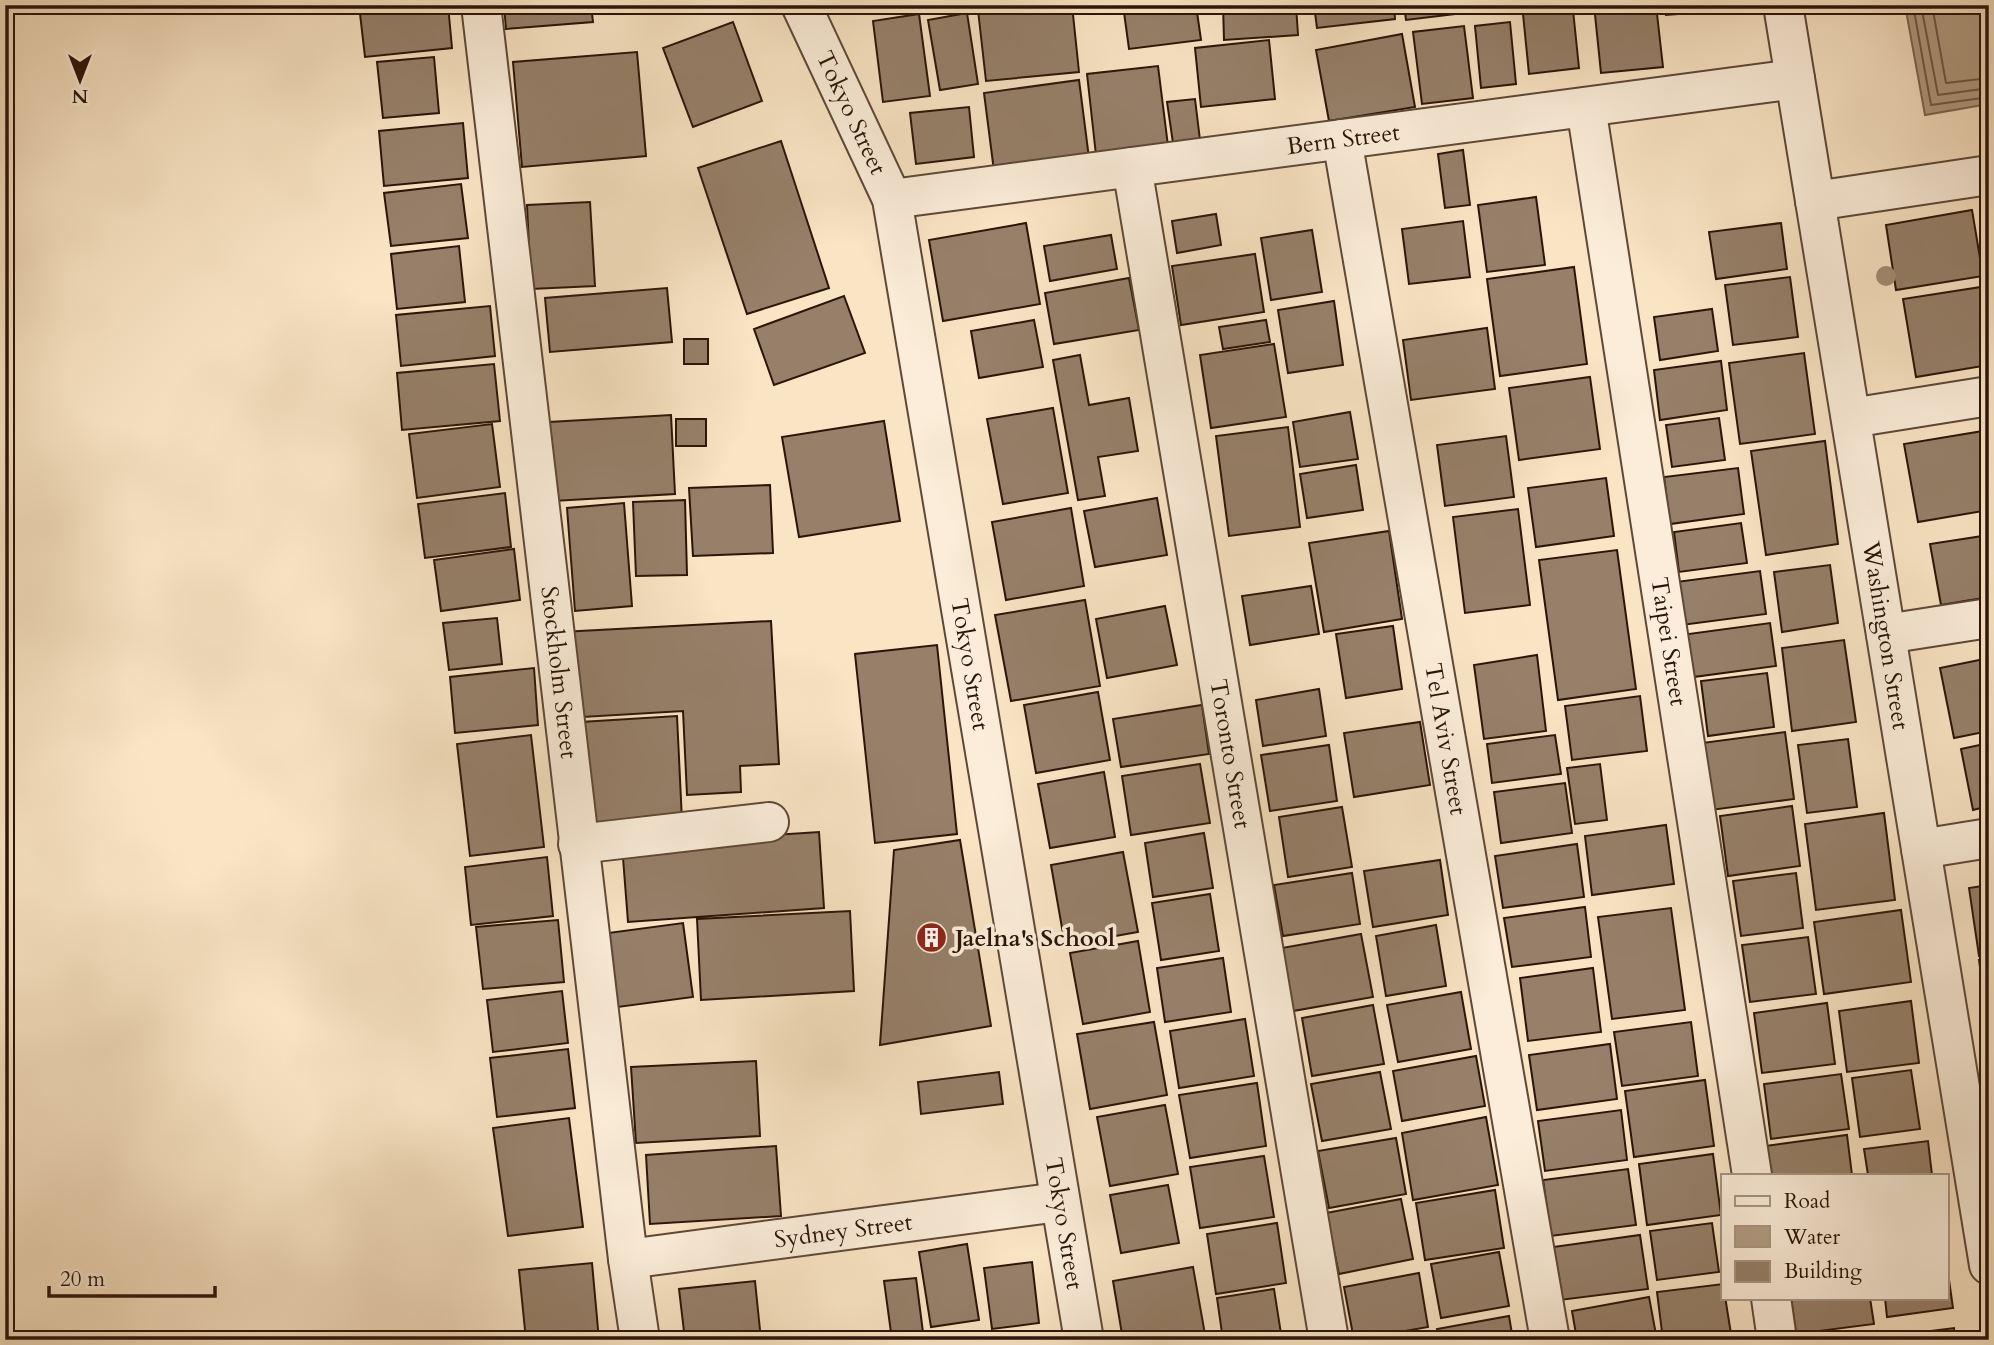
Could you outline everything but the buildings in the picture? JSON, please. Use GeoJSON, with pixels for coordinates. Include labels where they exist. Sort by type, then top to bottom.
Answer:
{"type":"FeatureCollection","features":[{"type":"Feature","properties":{"kind":"street","name":"Stockholm Street"},"geometry":{"type":"LineString","coordinates":[[481,5],[628,1259],[640,1340]]}},
{"type":"Feature","properties":{"kind":"street","name":"Tokyo Street"},"geometry":{"type":"LineString","coordinates":[[801,5],[892,200],[1084,1340]]}},
{"type":"Feature","properties":{"kind":"street","name":"Washington Street"},"geometry":{"type":"LineString","coordinates":[[1783,5],[1921,849],[1973,1066],[1989,1265]]}},
{"type":"Feature","properties":{"kind":"street","name":"Bern Street"},"geometry":{"type":"LineString","coordinates":[[892,200],[1795,79]]}},
{"type":"Feature","properties":{"kind":"street","name":"Taipei Street"},"geometry":{"type":"LineString","coordinates":[[1586,107],[1752,1174]]}},
{"type":"Feature","properties":{"kind":"street","name":"Tel Aviv Street"},"geometry":{"type":"LineString","coordinates":[[1342,139],[1550,1340]]}},
{"type":"Feature","properties":{"kind":"street","name":"Toronto Street"},"geometry":{"type":"LineString","coordinates":[[1132,167],[1329,1340]]}},
{"type":"Feature","properties":{"kind":"street"},"geometry":{"type":"LineString","coordinates":[[1815,201],[1989,175]]}},
{"type":"Feature","properties":{"kind":"street"},"geometry":{"type":"LineString","coordinates":[[1851,418],[1989,396]]}},
{"type":"Feature","properties":{"kind":"street"},"geometry":{"type":"LineString","coordinates":[[1885,634],[1989,618]]}},
{"type":"Feature","properties":{"kind":"street"},"geometry":{"type":"LineString","coordinates":[[579,844],[769,822]]}},
{"type":"Feature","properties":{"kind":"street"},"geometry":{"type":"LineString","coordinates":[[1921,849],[1989,838]]}},
{"type":"Feature","properties":{"kind":"street","name":"Sydney Street"},"geometry":{"type":"LineString","coordinates":[[628,1259],[1059,1202]]}},
{"type":"Feature","properties":{"kind":"street"},"geometry":{"type":"LineString","coordinates":[[1771,1300],[1777,1340]]}},
{"type":"Feature","properties":{"kind":"water"},"geometry":{"type":"Polygon","coordinates":[[[1905,5],[1989,5],[1989,104],[1925,115],[1905,5]]]}},
{"type":"Feature","properties":{"kind":"place","name":"Jaelna's School"},"geometry":{"type":"Point","coordinates":[932,938]}}]}
